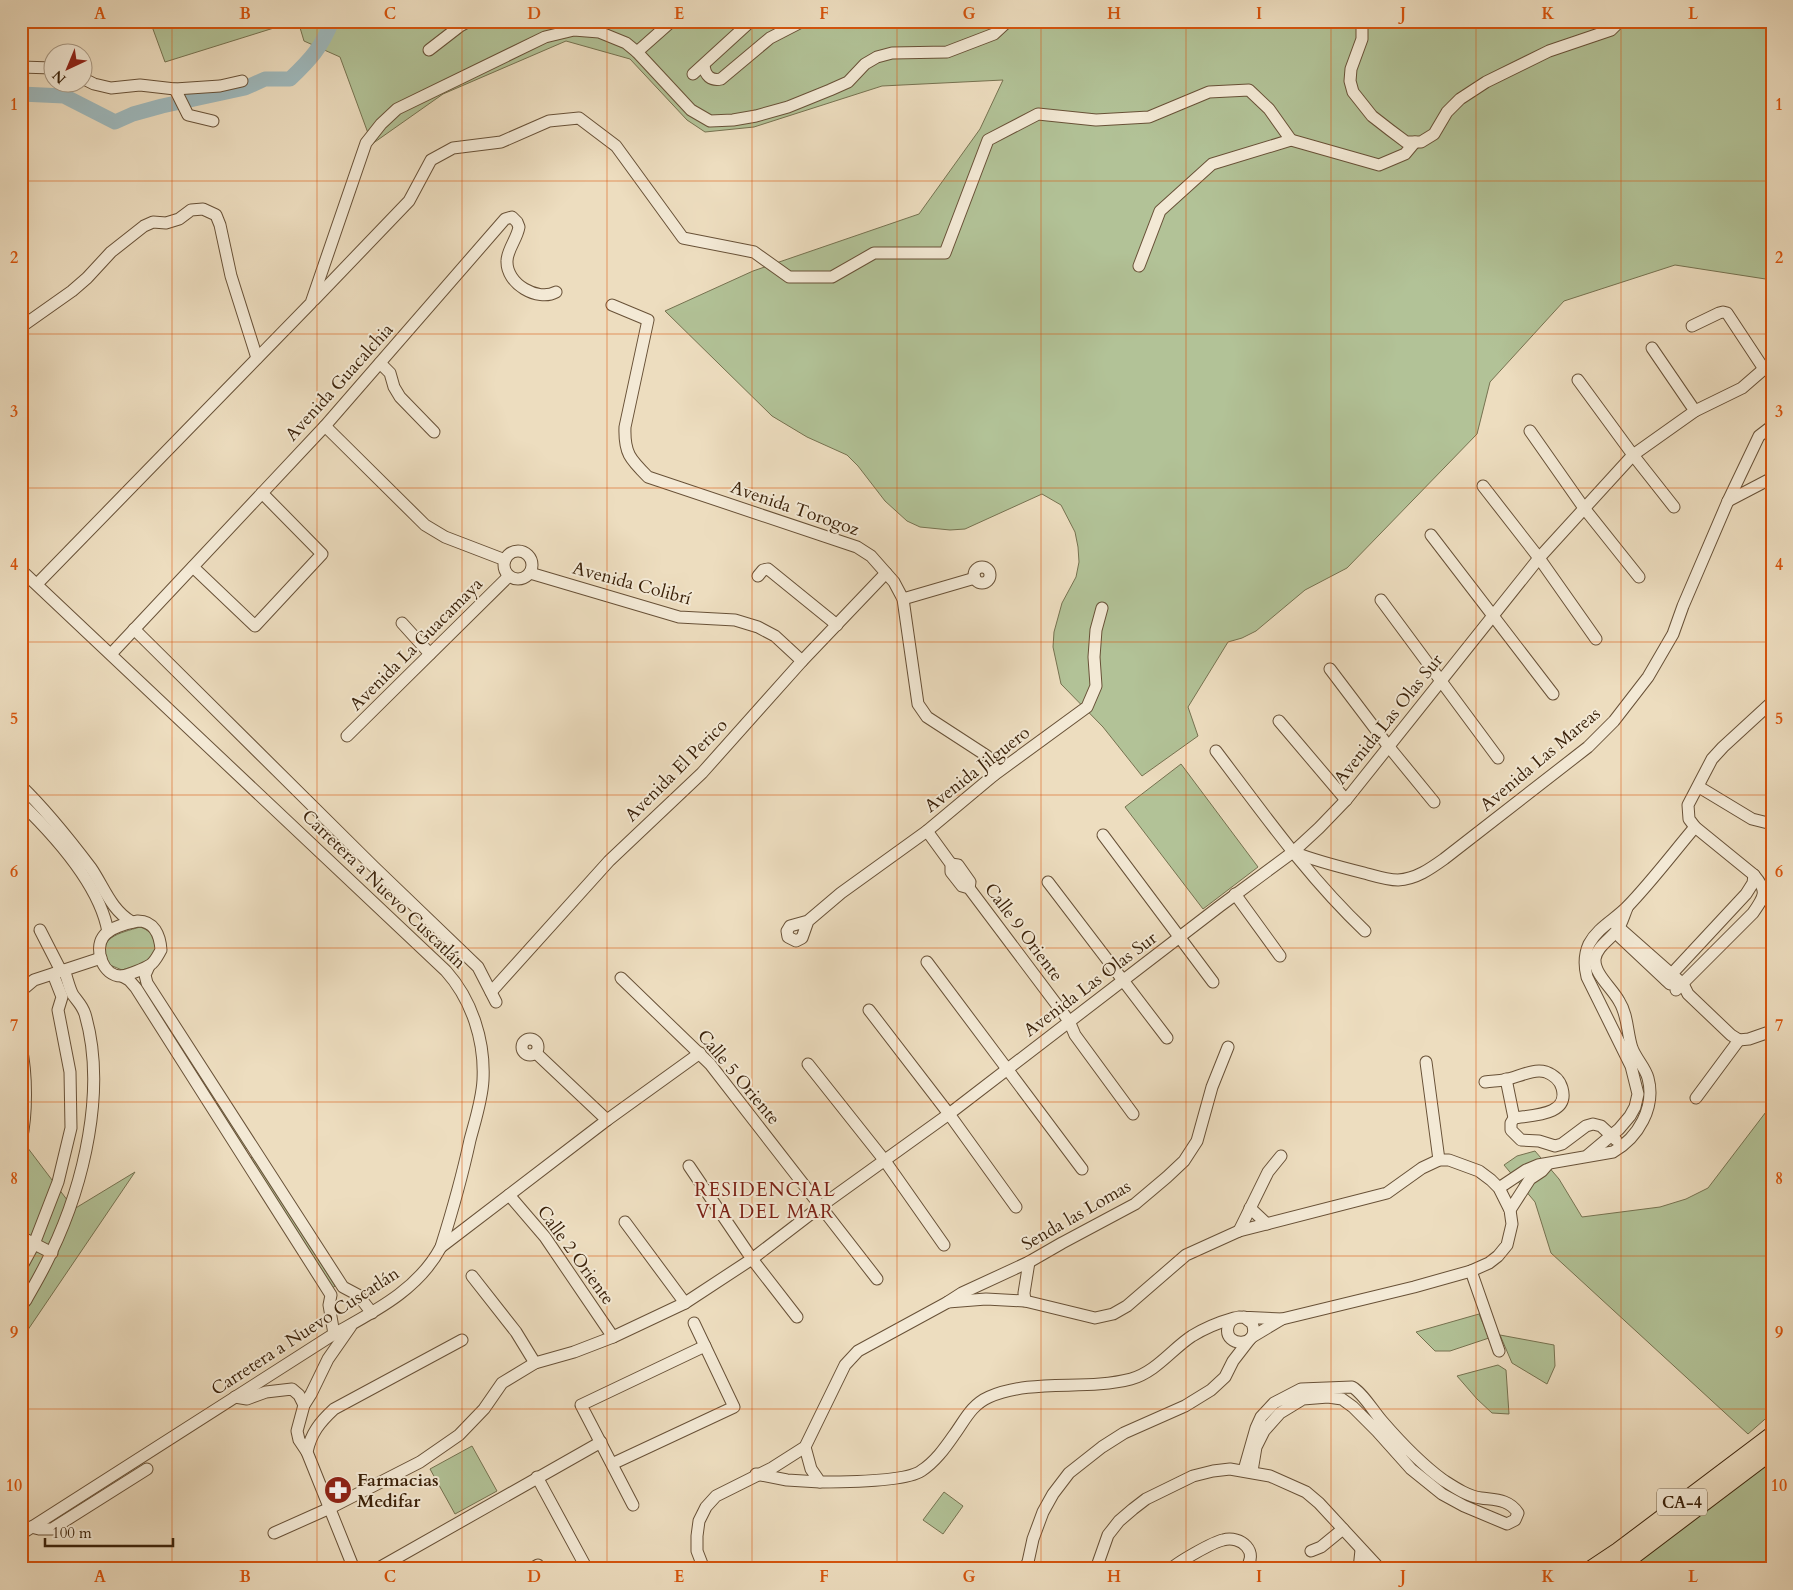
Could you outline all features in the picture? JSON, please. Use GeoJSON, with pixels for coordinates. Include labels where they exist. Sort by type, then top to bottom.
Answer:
{"type":"FeatureCollection","features":[{"type":"Feature","properties":{"kind":"highway","name":"CA-4"},"geometry":{"type":"LineString","coordinates":[[1591,1569],[1618,1551],[1772,1435]]}},
{"type":"Feature","properties":{"kind":"highway","name":"CA-4"},"geometry":{"type":"LineString","coordinates":[[1616,1569],[1772,1451]]}},
{"type":"Feature","properties":{"kind":"street"},"geometry":{"type":"LineString","coordinates":[[429,50],[469,21]]}},
{"type":"Feature","properties":{"kind":"street"},"geometry":{"type":"LineString","coordinates":[[637,52],[672,21]]}},
{"type":"Feature","properties":{"kind":"street"},"geometry":{"type":"LineString","coordinates":[[693,74],[751,21]]}},
{"type":"Feature","properties":{"kind":"street"},"geometry":{"type":"LineString","coordinates":[[704,65],[706,74],[711,78],[715,80],[722,79],[770,38],[803,21]]}},
{"type":"Feature","properties":{"kind":"street"},"geometry":{"type":"LineString","coordinates":[[311,303],[366,143],[381,124],[397,108],[545,37],[574,30],[599,32],[626,43],[637,52],[691,110],[700,117],[710,121],[756,116],[788,106],[848,82],[865,64],[877,57],[892,53],[947,52],[994,34],[1008,21]]}},
{"type":"Feature","properties":{"kind":"street"},"geometry":{"type":"LineString","coordinates":[[1362,21],[1362,39],[1351,69],[1350,81],[1353,92],[1372,116],[1406,142],[1421,142],[1434,134],[1448,112],[1460,99],[1486,82],[1549,52],[1611,30],[1620,21]]}},
{"type":"Feature","properties":{"kind":"street"},"geometry":{"type":"LineString","coordinates":[[21,67],[42,68]]}},
{"type":"Feature","properties":{"kind":"street"},"geometry":{"type":"LineString","coordinates":[[92,83],[111,88],[140,85],[176,91],[220,86],[242,81]]}},
{"type":"Feature","properties":{"kind":"street"},"geometry":{"type":"LineString","coordinates":[[37,584],[409,201],[431,160],[454,148],[501,142],[549,121],[579,118],[616,146],[683,238],[754,252],[790,277],[832,277],[874,253],[945,253],[988,140],[1038,114],[1096,120],[1149,118],[1209,92],[1249,90],[1269,109],[1291,140]]}},
{"type":"Feature","properties":{"kind":"street"},"geometry":{"type":"LineString","coordinates":[[176,91],[188,115],[213,121]]}},
{"type":"Feature","properties":{"kind":"street"},"geometry":{"type":"LineString","coordinates":[[1139,266],[1160,211],[1212,164],[1291,140],[1379,165],[1405,154],[1415,142]]}},
{"type":"Feature","properties":{"kind":"street"},"geometry":{"type":"LineString","coordinates":[[21,327],[72,291],[111,252],[144,226],[153,222],[166,223],[179,219],[191,210],[203,209],[216,216],[220,225],[231,276],[257,358]]}},
{"type":"Feature","properties":{"kind":"street","name":"Avenida Guacalchia"},"geometry":{"type":"LineString","coordinates":[[111,654],[325,426],[505,219],[512,217],[519,227],[507,260],[511,275],[521,287],[538,295],[547,296],[556,292]]}},
{"type":"Feature","properties":{"kind":"street","name":"Avenida Torogoz"},"geometry":{"type":"LineString","coordinates":[[612,305],[648,320],[624,435],[624,442],[631,460],[648,477],[857,547],[871,556],[894,582],[903,599],[918,704],[927,716],[987,756],[994,765],[994,775]]}},
{"type":"Feature","properties":{"kind":"street"},"geometry":{"type":"LineString","coordinates":[[1692,326],[1719,313],[1727,313],[1768,366]]}},
{"type":"Feature","properties":{"kind":"street"},"geometry":{"type":"LineString","coordinates":[[1652,348],[1696,411]]}},
{"type":"Feature","properties":{"kind":"street"},"geometry":{"type":"LineString","coordinates":[[380,363],[390,373],[394,387],[400,397],[434,432]]}},
{"type":"Feature","properties":{"kind":"street","name":"Avenida Las Olas Sur"},"geometry":{"type":"LineString","coordinates":[[274,1533],[330,1508],[420,1462],[459,1435],[484,1409],[502,1383],[535,1362],[574,1352],[613,1337],[685,1303],[752,1259],[821,1206],[949,1114],[1235,894],[1293,852],[1346,800],[1539,558],[1633,455],[1696,411],[1742,388],[1768,366]]}},
{"type":"Feature","properties":{"kind":"street"},"geometry":{"type":"LineString","coordinates":[[1578,380],[1674,507]]}},
{"type":"Feature","properties":{"kind":"street"},"geometry":{"type":"LineString","coordinates":[[325,426],[425,525],[446,537],[505,560]]}},
{"type":"Feature","properties":{"kind":"street","name":"Avenida Las Mareas"},"geometry":{"type":"LineString","coordinates":[[1293,852],[1313,860],[1385,879],[1398,880],[1412,877],[1426,872],[1444,859],[1588,747],[1614,721],[1648,677],[1673,634],[1728,500],[1759,436],[1772,426]]}},
{"type":"Feature","properties":{"kind":"street"},"geometry":{"type":"LineString","coordinates":[[1530,431],[1584,508],[1639,577]]}},
{"type":"Feature","properties":{"kind":"street"},"geometry":{"type":"LineString","coordinates":[[1728,500],[1772,478]]}},
{"type":"Feature","properties":{"kind":"street"},"geometry":{"type":"LineString","coordinates":[[1483,486],[1539,558],[1596,639]]}},
{"type":"Feature","properties":{"kind":"street"},"geometry":{"type":"LineString","coordinates":[[193,566],[255,626],[322,554],[262,493]]}},
{"type":"Feature","properties":{"kind":"street"},"geometry":{"type":"LineString","coordinates":[[1431,535],[1553,694]]}},
{"type":"Feature","properties":{"kind":"street"},"geometry":{"type":"LineString","coordinates":[[524,552],[528,555],[532,564],[530,573],[520,579],[512,578],[504,569],[505,560],[511,553],[524,552]]}},
{"type":"Feature","properties":{"kind":"street"},"geometry":{"type":"LineString","coordinates":[[758,576],[763,570],[768,569],[836,625]]}},
{"type":"Feature","properties":{"kind":"street","name":"Carretera a Nuevo Cuscatlán"},"geometry":{"type":"LineString","coordinates":[[21,570],[446,970],[464,996],[479,1036],[483,1082],[464,1173],[441,1248],[421,1277],[372,1313],[334,1334],[26,1531]]}},
{"type":"Feature","properties":{"kind":"street","name":"Avenida Colibrí"},"geometry":{"type":"LineString","coordinates":[[530,573],[679,617],[743,622],[775,636],[802,661]]}},
{"type":"Feature","properties":{"kind":"street","name":"Avenida El Perico"},"geometry":{"type":"LineString","coordinates":[[134,629],[381,874],[478,967],[493,997],[610,861],[702,773],[802,661],[886,573]]}},
{"type":"Feature","properties":{"kind":"street","name":"Avenida La Guacamaya"},"geometry":{"type":"LineString","coordinates":[[347,736],[509,576]]}},
{"type":"Feature","properties":{"kind":"street"},"geometry":{"type":"LineString","coordinates":[[903,599],[975,578]]}},
{"type":"Feature","properties":{"kind":"street"},"geometry":{"type":"LineString","coordinates":[[1381,600],[1498,758]]}},
{"type":"Feature","properties":{"kind":"street","name":"Avenida Jilguero"},"geometry":{"type":"LineString","coordinates":[[808,921],[842,893],[926,831],[994,775],[1087,707],[1096,686],[1094,657],[1096,630],[1102,608]]}},
{"type":"Feature","properties":{"kind":"street"},"geometry":{"type":"LineString","coordinates":[[402,623],[430,654]]}},
{"type":"Feature","properties":{"kind":"street"},"geometry":{"type":"LineString","coordinates":[[1330,669],[1389,747],[1434,802]]}},
{"type":"Feature","properties":{"kind":"street"},"geometry":{"type":"LineString","coordinates":[[1682,989],[1762,901],[1764,893],[1762,883],[1695,827],[1689,819],[1688,805],[1712,759],[1772,702]]}},
{"type":"Feature","properties":{"kind":"street"},"geometry":{"type":"LineString","coordinates":[[1279,721],[1346,800]]}},
{"type":"Feature","properties":{"kind":"street"},"geometry":{"type":"LineString","coordinates":[[1216,751],[1293,852],[1333,900],[1365,931]]}},
{"type":"Feature","properties":{"kind":"street"},"geometry":{"type":"LineString","coordinates":[[1699,787],[1752,819],[1766,823],[1772,813]]}},
{"type":"Feature","properties":{"kind":"street"},"geometry":{"type":"LineString","coordinates":[[23,791],[26,806],[58,840],[88,886],[105,917],[108,932]]}},
{"type":"Feature","properties":{"kind":"street"},"geometry":{"type":"LineString","coordinates":[[26,806],[66,834],[97,877],[115,909],[132,922]]}},
{"type":"Feature","properties":{"kind":"street"},"geometry":{"type":"LineString","coordinates":[[1588,1155],[1630,1116],[1636,1107],[1638,1094],[1631,1066],[1587,977],[1584,966],[1585,954],[1590,942],[1608,922],[1626,908],[1695,827]]}},
{"type":"Feature","properties":{"kind":"street","name":"Calle 9 Oriente"},"geometry":{"type":"LineString","coordinates":[[926,831],[952,864],[958,865],[970,882],[969,888],[1069,1021],[1075,1035],[1133,1114]]}},
{"type":"Feature","properties":{"kind":"street"},"geometry":{"type":"LineString","coordinates":[[1103,835],[1213,982]]}},
{"type":"Feature","properties":{"kind":"street"},"geometry":{"type":"LineString","coordinates":[[1669,977],[1746,894],[1753,883],[1754,875]]}},
{"type":"Feature","properties":{"kind":"street"},"geometry":{"type":"LineString","coordinates":[[1048,882],[1167,1038]]}},
{"type":"Feature","properties":{"kind":"street"},"geometry":{"type":"LineString","coordinates":[[1235,894],[1280,956]]}},
{"type":"Feature","properties":{"kind":"street"},"geometry":{"type":"LineString","coordinates":[[1499,1188],[1526,1170],[1538,1165],[1613,1152],[1623,1147],[1642,1124],[1647,1112],[1650,1096],[1648,1080],[1642,1064],[1633,1051],[1626,1019],[1620,1003],[1600,975],[1595,957],[1600,948],[1617,930],[1626,908]]}},
{"type":"Feature","properties":{"kind":"street"},"geometry":{"type":"LineString","coordinates":[[331,1295],[136,988],[129,980],[111,972],[101,958],[99,953],[101,942],[108,932],[132,922],[143,921],[150,924],[156,931],[160,940],[161,950],[149,966],[145,975],[146,983],[343,1287]]}},
{"type":"Feature","properties":{"kind":"street"},"geometry":{"type":"LineString","coordinates":[[1608,922],[1731,1035],[1739,1040],[1749,1039],[1772,1031]]}},
{"type":"Feature","properties":{"kind":"street"},"geometry":{"type":"LineString","coordinates":[[21,1306],[52,1253],[80,1177],[90,1131],[94,1081],[92,1050],[83,1008],[80,1002],[67,996],[59,971],[40,930]]}},
{"type":"Feature","properties":{"kind":"street"},"geometry":{"type":"LineString","coordinates":[[21,991],[34,980],[101,958]]}},
{"type":"Feature","properties":{"kind":"street"},"geometry":{"type":"LineString","coordinates":[[927,962],[1082,1169]]}},
{"type":"Feature","properties":{"kind":"street"},"geometry":{"type":"LineString","coordinates":[[122,976],[149,966]]}},
{"type":"Feature","properties":{"kind":"street","name":"Calle 5 Oriente"},"geometry":{"type":"LineString","coordinates":[[621,978],[700,1053],[732,1091],[877,1279]]}},
{"type":"Feature","properties":{"kind":"street"},"geometry":{"type":"LineString","coordinates":[[21,1268],[34,1244],[58,1182],[71,1128],[70,1072],[58,1010],[67,996]]}},
{"type":"Feature","properties":{"kind":"street"},"geometry":{"type":"LineString","coordinates":[[869,1010],[949,1114],[1016,1207]]}},
{"type":"Feature","properties":{"kind":"street"},"geometry":{"type":"LineString","coordinates":[[1696,1098],[1739,1040]]}},
{"type":"Feature","properties":{"kind":"street"},"geometry":{"type":"LineString","coordinates":[[21,1047],[24,1062],[24,1119],[21,1141]]}},
{"type":"Feature","properties":{"kind":"street","name":"Senda las Lomas"},"geometry":{"type":"LineString","coordinates":[[805,1447],[845,1365],[858,1351],[962,1293],[1029,1262],[1135,1204],[1184,1161],[1197,1141],[1212,1087],[1228,1047]]}},
{"type":"Feature","properties":{"kind":"street"},"geometry":{"type":"LineString","coordinates":[[536,1053],[607,1120]]}},
{"type":"Feature","properties":{"kind":"street"},"geometry":{"type":"LineString","coordinates":[[441,1248],[607,1120],[700,1053]]}},
{"type":"Feature","properties":{"kind":"street"},"geometry":{"type":"LineString","coordinates":[[1426,1062],[1439,1160]]}},
{"type":"Feature","properties":{"kind":"street"},"geometry":{"type":"LineString","coordinates":[[808,1064],[885,1161],[944,1245]]}},
{"type":"Feature","properties":{"kind":"street"},"geometry":{"type":"LineString","coordinates":[[1484,1082],[1506,1080],[1539,1071],[1546,1072],[1559,1081],[1563,1097],[1557,1109],[1514,1118]]}},
{"type":"Feature","properties":{"kind":"street"},"geometry":{"type":"LineString","coordinates":[[1506,1080],[1514,1118],[1511,1123],[1511,1130],[1521,1140],[1538,1141],[1555,1146],[1562,1144],[1586,1126],[1594,1124],[1602,1126],[1623,1147]]}},
{"type":"Feature","properties":{"kind":"street"},"geometry":{"type":"LineString","coordinates":[[71,1128],[90,1131]]}},
{"type":"Feature","properties":{"kind":"street"},"geometry":{"type":"LineString","coordinates":[[242,1155],[253,1148]]}},
{"type":"Feature","properties":{"kind":"street"},"geometry":{"type":"LineString","coordinates":[[1240,1231],[1268,1172],[1281,1156]]}},
{"type":"Feature","properties":{"kind":"street"},"geometry":{"type":"LineString","coordinates":[[756,1474],[787,1480],[820,1482],[854,1482],[906,1477],[920,1472],[943,1451],[971,1409],[987,1398],[1005,1392],[1133,1379],[1149,1371],[1192,1336],[1239,1318],[1282,1319],[1471,1271],[1489,1263],[1498,1256],[1506,1245],[1511,1232],[1510,1210],[1499,1188],[1479,1172],[1449,1160],[1439,1160],[1422,1168],[1387,1193],[1240,1231],[1186,1255],[1127,1306],[1113,1314],[1095,1318],[1025,1301],[986,1299],[948,1302]]}},
{"type":"Feature","properties":{"kind":"street"},"geometry":{"type":"LineString","coordinates":[[1510,1210],[1530,1179],[1542,1171],[1548,1164]]}},
{"type":"Feature","properties":{"kind":"street"},"geometry":{"type":"LineString","coordinates":[[689,1166],[752,1259],[797,1317]]}},
{"type":"Feature","properties":{"kind":"street","name":"Calle 2 Oriente"},"geometry":{"type":"LineString","coordinates":[[509,1195],[545,1237],[613,1337]]}},
{"type":"Feature","properties":{"kind":"street"},"geometry":{"type":"LineString","coordinates":[[1250,1208],[1267,1224]]}},
{"type":"Feature","properties":{"kind":"street"},"geometry":{"type":"LineString","coordinates":[[625,1222],[685,1303]]}},
{"type":"Feature","properties":{"kind":"street"},"geometry":{"type":"LineString","coordinates":[[21,1237],[52,1253]]}},
{"type":"Feature","properties":{"kind":"street"},"geometry":{"type":"LineString","coordinates":[[1025,1301],[1026,1274],[1029,1262]]}},
{"type":"Feature","properties":{"kind":"street"},"geometry":{"type":"LineString","coordinates":[[1471,1271],[1499,1351]]}},
{"type":"Feature","properties":{"kind":"street"},"geometry":{"type":"LineString","coordinates":[[472,1276],[516,1332],[535,1362]]}},
{"type":"Feature","properties":{"kind":"street"},"geometry":{"type":"LineString","coordinates":[[334,1334],[329,1305],[331,1295],[337,1289],[348,1288],[358,1295],[372,1313]]}},
{"type":"Feature","properties":{"kind":"street"},"geometry":{"type":"LineString","coordinates":[[1024,1569],[1028,1562],[1033,1539],[1043,1512],[1052,1494],[1069,1473],[1102,1447],[1124,1434],[1185,1406],[1211,1390],[1225,1377],[1254,1332],[1252,1323],[1239,1318]]}},
{"type":"Feature","properties":{"kind":"street"},"geometry":{"type":"LineString","coordinates":[[1233,1362],[1231,1338],[1228,1328],[1229,1324],[1239,1318]]}},
{"type":"Feature","properties":{"kind":"street"},"geometry":{"type":"LineString","coordinates":[[1207,1329],[1241,1343],[1282,1319]]}},
{"type":"Feature","properties":{"kind":"street"},"geometry":{"type":"LineString","coordinates":[[612,1464],[734,1407],[694,1322]]}},
{"type":"Feature","properties":{"kind":"street"},"geometry":{"type":"LineString","coordinates":[[353,1323],[328,1360],[312,1394],[304,1405],[298,1431],[299,1440],[307,1452],[354,1569]]}},
{"type":"Feature","properties":{"kind":"street"},"geometry":{"type":"LineString","coordinates":[[307,1452],[315,1429],[334,1409],[462,1340]]}},
{"type":"Feature","properties":{"kind":"street"},"geometry":{"type":"LineString","coordinates":[[633,1505],[581,1405],[705,1346]]}},
{"type":"Feature","properties":{"kind":"street"},"geometry":{"type":"LineString","coordinates":[[1352,1387],[1358,1390],[1369,1406],[1417,1459],[1442,1479],[1461,1491],[1480,1498],[1491,1498],[1507,1503],[1518,1513],[1515,1520],[1507,1524],[1464,1506],[1442,1494],[1411,1469],[1353,1407],[1342,1400],[1328,1397],[1303,1399],[1280,1413],[1264,1431],[1248,1471],[1256,1428],[1261,1417],[1274,1403],[1301,1389],[1352,1387]]}},
{"type":"Feature","properties":{"kind":"street"},"geometry":{"type":"LineString","coordinates":[[235,1397],[247,1400],[266,1392],[286,1388],[292,1389],[299,1395],[304,1405]]}},
{"type":"Feature","properties":{"kind":"street"},"geometry":{"type":"LineString","coordinates":[[376,1569],[601,1442]]}},
{"type":"Feature","properties":{"kind":"street"},"geometry":{"type":"LineString","coordinates":[[704,1569],[697,1551],[699,1521],[706,1507],[716,1496],[756,1474],[772,1468],[805,1447],[811,1469],[820,1482]]}},
{"type":"Feature","properties":{"kind":"street"},"geometry":{"type":"LineString","coordinates":[[1096,1569],[1108,1535],[1119,1521],[1146,1500],[1193,1476],[1230,1468],[1270,1476],[1306,1492],[1319,1503],[1380,1569]]}},
{"type":"Feature","properties":{"kind":"street"},"geometry":{"type":"LineString","coordinates":[[26,1531],[52,1529],[147,1469]]}},
{"type":"Feature","properties":{"kind":"street"},"geometry":{"type":"LineString","coordinates":[[537,1477],[587,1569]]}},
{"type":"Feature","properties":{"kind":"street"},"geometry":{"type":"LineString","coordinates":[[1310,1551],[1321,1547],[1343,1529]]}},
{"type":"Feature","properties":{"kind":"street"},"geometry":{"type":"LineString","coordinates":[[1171,1569],[1183,1559],[1223,1540],[1235,1541],[1249,1548],[1251,1558],[1245,1569]]}},
{"type":"Feature","properties":{"kind":"street"},"geometry":{"type":"LineString","coordinates":[[1359,1569],[1361,1550]]}},
{"type":"Feature","properties":{"kind":"green space"},"geometry":{"type":"Polygon","coordinates":[[[150,21],[293,21],[293,22],[165,62],[150,21]]]}},
{"type":"Feature","properties":{"kind":"green space"},"geometry":{"type":"Polygon","coordinates":[[[298,21],[1772,21],[1772,280],[1675,265],[1564,301],[1490,382],[1477,434],[1347,568],[1305,590],[1256,631],[1228,642],[1188,707],[1198,736],[1142,776],[1103,727],[1061,684],[1053,647],[1054,632],[1062,603],[1076,577],[1079,562],[1075,532],[1061,505],[1042,494],[965,529],[950,530],[920,527],[907,521],[885,501],[847,455],[807,437],[772,416],[665,311],[753,271],[919,214],[980,129],[1003,80],[882,86],[754,127],[705,132],[687,120],[630,59],[566,41],[443,94],[372,144],[340,57],[304,41],[298,21]]]}},
{"type":"Feature","properties":{"kind":"green space"},"geometry":{"type":"Polygon","coordinates":[[[1181,764],[1258,867],[1203,909],[1125,807],[1181,764]]]}},
{"type":"Feature","properties":{"kind":"green space"},"geometry":{"type":"Polygon","coordinates":[[[140,927],[146,929],[155,941],[155,951],[152,956],[143,964],[122,970],[110,965],[106,956],[105,948],[107,942],[118,934],[140,927]]]}},
{"type":"Feature","properties":{"kind":"green space"},"geometry":{"type":"Polygon","coordinates":[[[143,982],[248,1148],[243,1150],[139,983],[143,982]]]}},
{"type":"Feature","properties":{"kind":"green space"},"geometry":{"type":"Polygon","coordinates":[[[1772,1104],[1772,1413],[1748,1434],[1551,1253],[1535,1202],[1504,1165],[1517,1156],[1535,1151],[1559,1179],[1582,1217],[1660,1207],[1686,1199],[1708,1188],[1772,1104]]]}},
{"type":"Feature","properties":{"kind":"green space"},"geometry":{"type":"Polygon","coordinates":[[[21,1139],[74,1209],[135,1172],[21,1340],[21,1139]]]}},
{"type":"Feature","properties":{"kind":"green space"},"geometry":{"type":"Polygon","coordinates":[[[254,1156],[335,1286],[331,1289],[249,1159],[254,1156]]]}},
{"type":"Feature","properties":{"kind":"green space"},"geometry":{"type":"Polygon","coordinates":[[[1479,1314],[1489,1338],[1450,1351],[1435,1351],[1416,1332],[1479,1314]]]}},
{"type":"Feature","properties":{"kind":"green space"},"geometry":{"type":"Polygon","coordinates":[[[1500,1335],[1554,1345],[1555,1366],[1547,1384],[1512,1363],[1500,1335]]]}},
{"type":"Feature","properties":{"kind":"green space"},"geometry":{"type":"Polygon","coordinates":[[[1498,1365],[1506,1370],[1509,1414],[1492,1413],[1457,1376],[1498,1365]]]}},
{"type":"Feature","properties":{"kind":"green space"},"geometry":{"type":"Polygon","coordinates":[[[472,1446],[497,1491],[455,1514],[430,1469],[472,1446]]]}},
{"type":"Feature","properties":{"kind":"green space"},"geometry":{"type":"Polygon","coordinates":[[[1772,1449],[1772,1569],[1627,1569],[1772,1449]]]}},
{"type":"Feature","properties":{"kind":"green space"},"geometry":{"type":"Polygon","coordinates":[[[944,1492],[963,1506],[943,1534],[923,1520],[944,1492]]]}},
{"type":"Feature","properties":{"kind":"waterway"},"geometry":{"type":"LineString","coordinates":[[21,94],[64,96],[115,122],[133,114],[162,106],[245,88],[265,79],[290,79],[315,53],[332,21]]}},
{"type":"Feature","properties":{"kind":"place","name":"Farmacias Medifar"},"geometry":{"type":"Point","coordinates":[338,1490]}},
{"type":"Feature","properties":{"kind":"district","name":"RESIDENCIAL VIA DEL MAR"},"geometry":{"type":"Point","coordinates":[765,1200]}}]}
